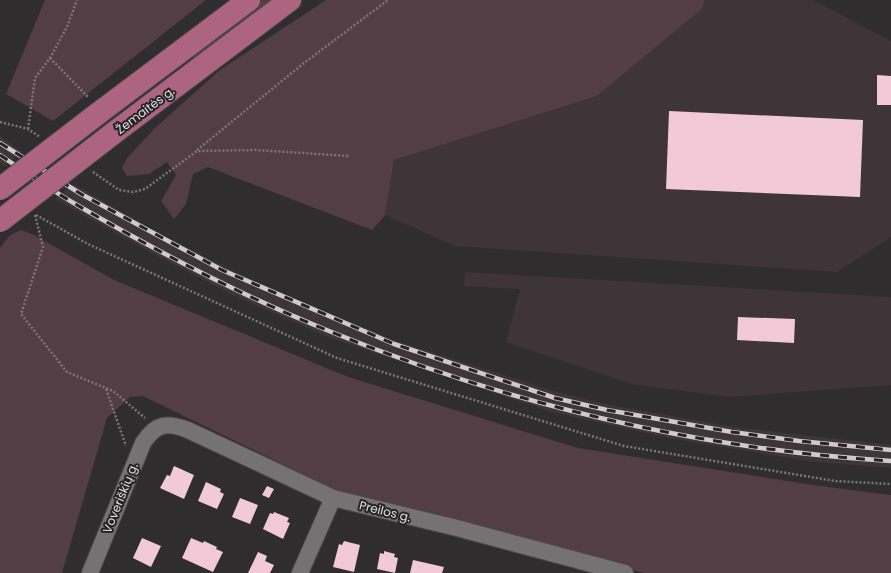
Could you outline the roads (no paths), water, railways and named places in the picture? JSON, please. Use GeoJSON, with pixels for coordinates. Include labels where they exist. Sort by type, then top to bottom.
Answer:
{"type":"FeatureCollection","features":[{"type":"Feature","properties":{"kind":"main road"},"geometry":{"type":"LineString","coordinates":[[0,189],[96,107],[249,0]]}},
{"type":"Feature","properties":{"kind":"main road","name":"Žemaitės g."},"geometry":{"type":"LineString","coordinates":[[0,221],[290,0]]}},
{"type":"Feature","properties":{"kind":"street","name":"Preilos g."},"geometry":{"type":"LineString","coordinates":[[156,428],[176,425],[333,498],[457,528],[625,573]]}},
{"type":"Feature","properties":{"kind":"street","name":"Voveriškių g."},"geometry":{"type":"LineString","coordinates":[[90,573],[132,466],[143,442],[149,433],[156,428]]}},
{"type":"Feature","properties":{"kind":"street"},"geometry":{"type":"LineString","coordinates":[[300,573],[333,498]]}},
{"type":"Feature","properties":{"kind":"railway"},"geometry":{"type":"LineString","coordinates":[[0,143],[81,194],[222,270],[394,344],[555,398],[607,410],[732,432],[799,441],[891,450]]}},
{"type":"Feature","properties":{"kind":"railway"},"geometry":{"type":"LineString","coordinates":[[0,155],[47,187],[138,240],[232,288],[329,331],[397,357],[465,380],[535,401],[605,419],[676,434],[747,446],[819,455],[891,461]]}}]}
